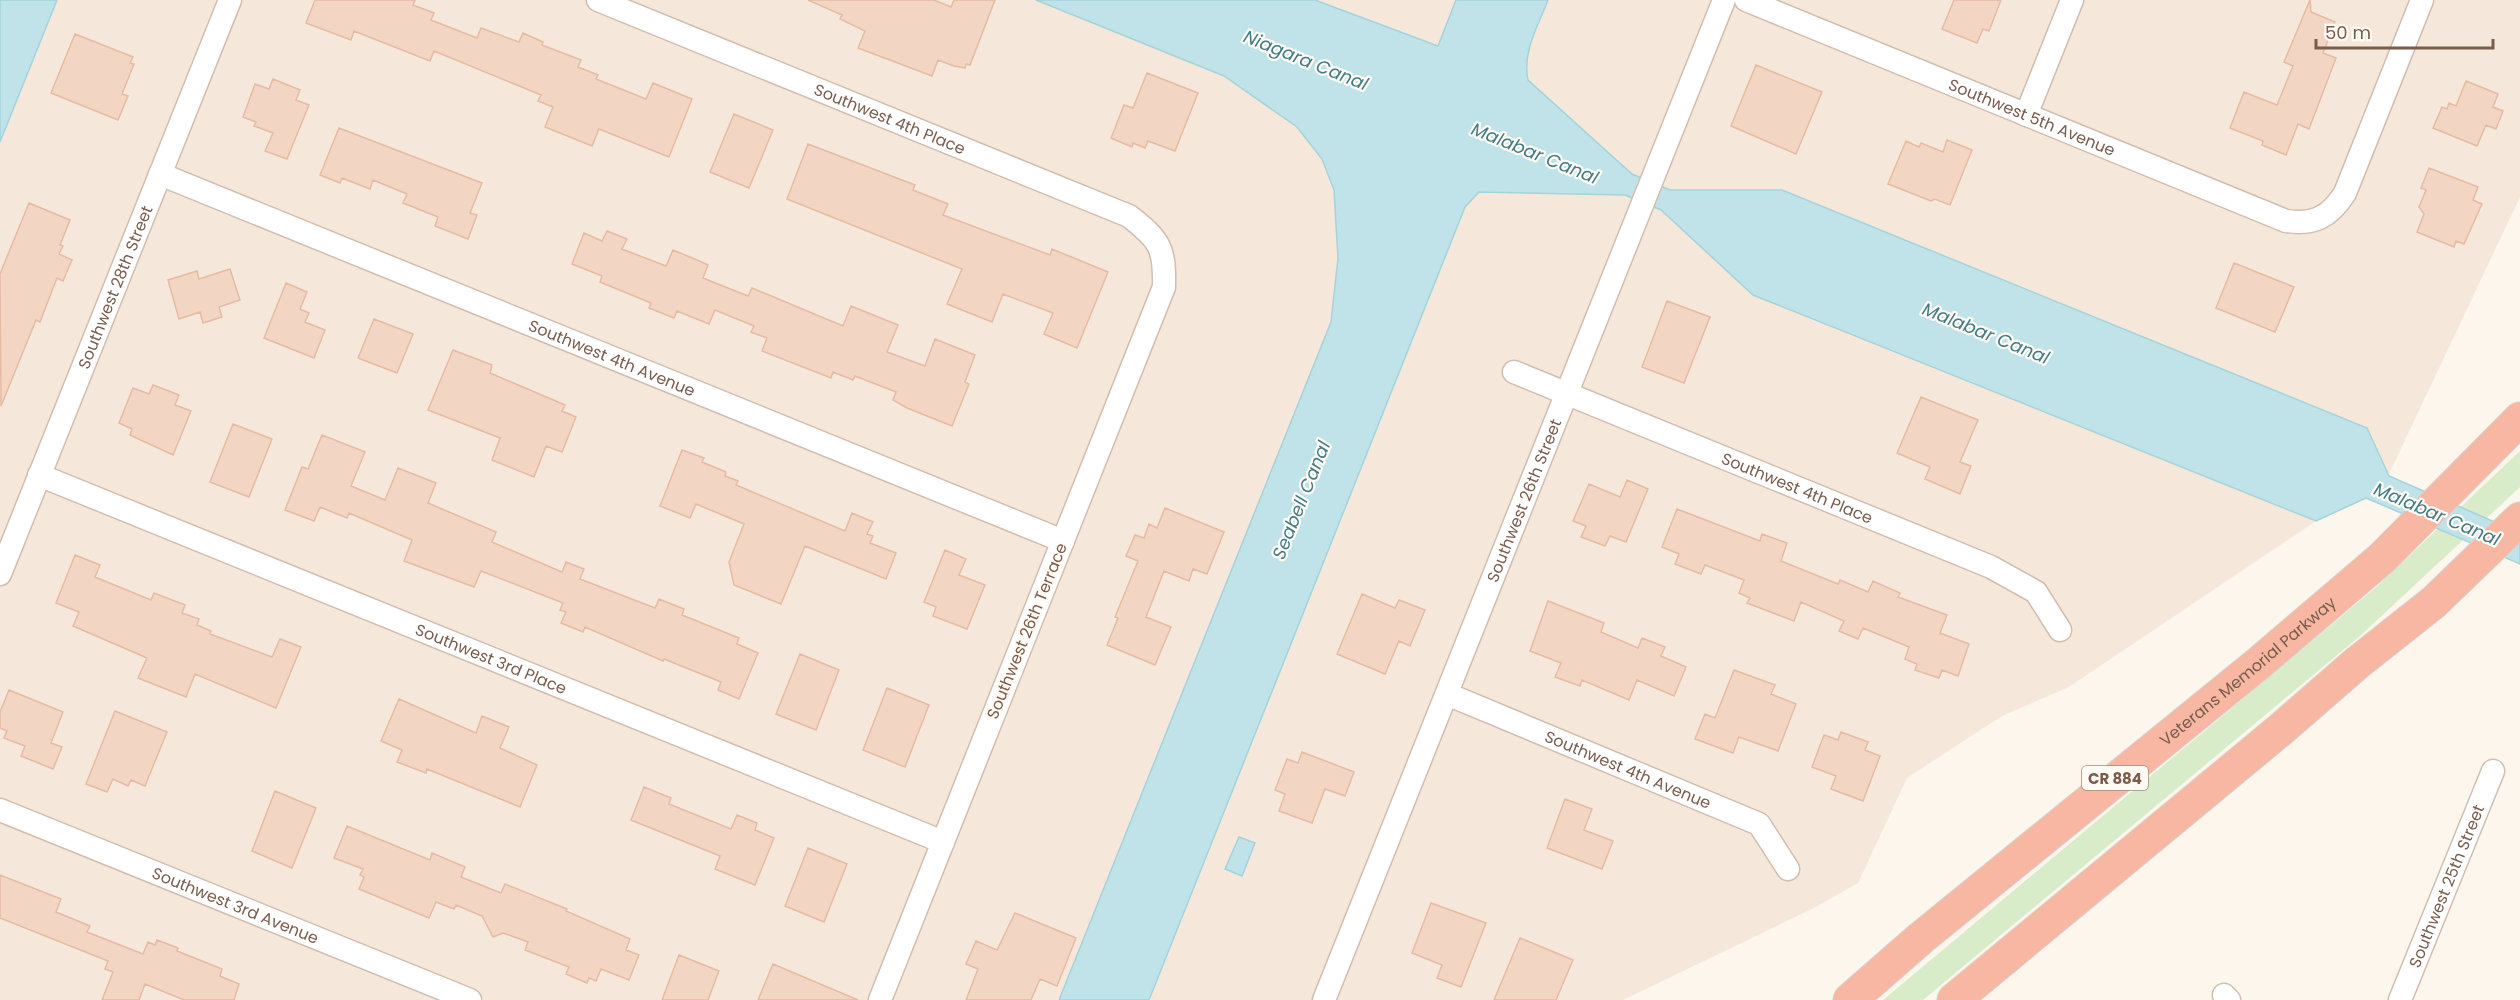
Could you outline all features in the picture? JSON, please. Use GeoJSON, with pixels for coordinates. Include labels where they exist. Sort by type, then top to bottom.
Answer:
{"type":"FeatureCollection","features":[{"type":"Feature","properties":{"kind":"highway","name":"Veterans Memorial Parkway"},"geometry":{"type":"LineString","coordinates":[[1850,1000],[1921,938],[2259,663],[2382,558],[2520,419]]}},
{"type":"Feature","properties":{"kind":"highway"},"geometry":{"type":"LineString","coordinates":[[1954,1000],[2280,730],[2357,663],[2434,602],[2520,519]]}},
{"type":"Feature","properties":{"kind":"street","name":"Southwest 28th Street"},"geometry":{"type":"LineString","coordinates":[[0,574],[230,0]]}},
{"type":"Feature","properties":{"kind":"street","name":"Southwest 4th Place"},"geometry":{"type":"LineString","coordinates":[[598,0],[1130,216],[1153,234],[1164,259]]}},
{"type":"Feature","properties":{"kind":"street","name":"Southwest 26th Street"},"geometry":{"type":"LineString","coordinates":[[1325,1000],[1724,0]]}},
{"type":"Feature","properties":{"kind":"street","name":"Southwest 5th Avenue"},"geometry":{"type":"LineString","coordinates":[[1746,0],[2286,222],[2303,224],[2320,220],[2335,209],[2345,193],[2422,0]]}},
{"type":"Feature","properties":{"kind":"street"},"geometry":{"type":"LineString","coordinates":[[2026,115],[2072,0]]}},
{"type":"Feature","properties":{"kind":"street","name":"Southwest 4th Avenue"},"geometry":{"type":"LineString","coordinates":[[160,174],[1063,541]]}},
{"type":"Feature","properties":{"kind":"street","name":"Southwest 26th Terrace"},"geometry":{"type":"LineString","coordinates":[[880,1000],[1164,287],[1164,259]]}},
{"type":"Feature","properties":{"kind":"street","name":"Southwest 4th Place"},"geometry":{"type":"LineString","coordinates":[[1514,372],[1991,567],[2036,592],[2060,630]]}},
{"type":"Feature","properties":{"kind":"street","name":"Southwest 3rd Place"},"geometry":{"type":"LineString","coordinates":[[39,475],[943,842]]}},
{"type":"Feature","properties":{"kind":"street","name":"Southwest 4th Avenue"},"geometry":{"type":"LineString","coordinates":[[1447,694],[1759,824],[1788,869]]}},
{"type":"Feature","properties":{"kind":"street","name":"Southwest 25th Street"},"geometry":{"type":"LineString","coordinates":[[2400,1000],[2493,771]]}},
{"type":"Feature","properties":{"kind":"street","name":"Southwest 3rd Avenue"},"geometry":{"type":"LineString","coordinates":[[0,810],[470,1000]]}},
{"type":"Feature","properties":{"kind":"shaded area"},"geometry":{"type":"Polygon","coordinates":[[[57,0],[1036,0],[1224,76],[1297,127],[1322,159],[1334,190],[1338,258],[1331,322],[1059,1000],[0,1000],[0,142],[57,0]]]}},
{"type":"Feature","properties":{"kind":"shaded area"},"geometry":{"type":"Polygon","coordinates":[[[1315,0],[1456,0],[1438,46],[1315,0]]]}},
{"type":"Feature","properties":{"kind":"shaded area"},"geometry":{"type":"Polygon","coordinates":[[[1548,0],[2520,0],[2520,197],[2388,476],[2367,428],[1782,190],[1670,190],[1632,174],[1528,80],[1524,65],[1527,53],[1548,0]]]}},
{"type":"Feature","properties":{"kind":"shaded area"},"geometry":{"type":"Polygon","coordinates":[[[1479,192],[1625,195],[1661,210],[1753,295],[2316,521],[2069,687],[2002,716],[1907,778],[1858,883],[1814,908],[1623,1000],[1149,1000],[1465,207],[1479,192]]]}},
{"type":"Feature","properties":{"kind":"green space"},"geometry":{"type":"Polygon","coordinates":[[[2520,451],[2520,487],[2360,636],[1923,1000],[1883,1000],[2374,589],[2520,451]]]}},
{"type":"Feature","properties":{"kind":"water"},"geometry":{"type":"Polygon","coordinates":[[[0,0],[57,0],[0,142],[0,0]]]}},
{"type":"Feature","properties":{"kind":"water"},"geometry":{"type":"Polygon","coordinates":[[[1036,0],[1315,0],[1438,46],[1456,0],[1548,0],[1529,49],[1528,80],[1632,174],[1670,190],[1782,190],[2367,428],[2389,476],[2520,533],[2520,564],[2366,498],[2316,521],[1753,295],[1661,210],[1625,195],[1479,192],[1465,207],[1149,1000],[1059,1000],[1331,322],[1338,258],[1334,190],[1322,159],[1297,127],[1224,76],[1036,0]]]}},
{"type":"Feature","properties":{"kind":"water"},"geometry":{"type":"Polygon","coordinates":[[[1239,837],[1255,843],[1242,876],[1225,869],[1239,837]]]}},
{"type":"Feature","properties":{"kind":"building"},"geometry":{"type":"Polygon","coordinates":[[[315,0],[415,0],[413,5],[434,13],[431,20],[477,38],[481,28],[519,42],[523,33],[543,42],[542,45],[581,60],[578,67],[598,75],[596,79],[646,99],[653,83],[692,99],[669,157],[599,129],[592,146],[545,127],[553,107],[538,101],[541,95],[434,51],[430,61],[354,31],[351,40],[306,23],[315,0]]]}},
{"type":"Feature","properties":{"kind":"building"},"geometry":{"type":"Polygon","coordinates":[[[808,0],[934,0],[951,7],[954,0],[995,0],[970,65],[966,64],[965,68],[938,60],[932,76],[858,48],[865,31],[840,19],[842,15],[808,0]]]}},
{"type":"Feature","properties":{"kind":"building"},"geometry":{"type":"Polygon","coordinates":[[[1954,0],[2001,0],[1989,31],[1983,29],[1977,43],[1942,29],[1954,0]]]}},
{"type":"Feature","properties":{"kind":"building"},"geometry":{"type":"Polygon","coordinates":[[[2310,0],[2311,12],[2335,22],[2323,53],[2336,58],[2309,129],[2298,124],[2286,155],[2262,145],[2263,141],[2230,128],[2244,92],[2277,105],[2293,66],[2284,62],[2310,0]]]}},
{"type":"Feature","properties":{"kind":"building"},"geometry":{"type":"Polygon","coordinates":[[[75,34],[133,57],[130,63],[134,64],[122,94],[128,96],[118,120],[51,93],[75,34]]]}},
{"type":"Feature","properties":{"kind":"building"},"geometry":{"type":"Polygon","coordinates":[[[1756,65],[1822,92],[1796,154],[1731,126],[1756,65]]]}},
{"type":"Feature","properties":{"kind":"building"},"geometry":{"type":"Polygon","coordinates":[[[1147,73],[1198,93],[1175,151],[1148,141],[1145,148],[1133,143],[1132,147],[1111,138],[1124,105],[1133,108],[1147,73]]]}},
{"type":"Feature","properties":{"kind":"building"},"geometry":{"type":"Polygon","coordinates":[[[273,79],[300,90],[296,100],[309,105],[287,159],[265,151],[273,133],[254,126],[256,122],[243,117],[255,84],[269,89],[273,79]]]}},
{"type":"Feature","properties":{"kind":"building"},"geometry":{"type":"Polygon","coordinates":[[[2466,81],[2498,94],[2493,107],[2503,111],[2496,129],[2486,125],[2477,146],[2433,128],[2442,107],[2447,109],[2449,103],[2456,106],[2466,81]]]}},
{"type":"Feature","properties":{"kind":"building"},"geometry":{"type":"Polygon","coordinates":[[[734,114],[773,130],[749,188],[710,172],[734,114]]]}},
{"type":"Feature","properties":{"kind":"building"},"geometry":{"type":"Polygon","coordinates":[[[339,128],[482,183],[470,213],[477,215],[468,239],[435,226],[438,217],[403,203],[407,194],[373,180],[370,189],[342,178],[340,183],[320,175],[339,128]]]}},
{"type":"Feature","properties":{"kind":"building"},"geometry":{"type":"Polygon","coordinates":[[[1947,140],[1972,150],[1950,205],[1935,199],[1931,201],[1888,184],[1906,141],[1919,147],[1921,143],[1943,152],[1947,140]]]}},
{"type":"Feature","properties":{"kind":"building"},"geometry":{"type":"Polygon","coordinates":[[[808,144],[915,185],[913,190],[948,204],[943,215],[1050,255],[1052,249],[1108,272],[1077,348],[1044,334],[1053,313],[1003,294],[992,322],[947,304],[962,269],[787,199],[808,144]]]}},
{"type":"Feature","properties":{"kind":"building"},"geometry":{"type":"Polygon","coordinates":[[[2429,168],[2478,187],[2473,200],[2482,204],[2464,244],[2456,241],[2454,247],[2417,232],[2424,214],[2419,207],[2426,190],[2421,188],[2429,168]]]}},
{"type":"Feature","properties":{"kind":"building"},"geometry":{"type":"Polygon","coordinates":[[[29,203],[70,220],[60,245],[63,246],[59,254],[72,260],[63,281],[57,278],[40,322],[36,320],[1,406],[0,274],[29,203]]]}},
{"type":"Feature","properties":{"kind":"building"},"geometry":{"type":"Polygon","coordinates":[[[607,231],[627,239],[622,249],[666,266],[673,250],[708,265],[703,278],[748,296],[752,288],[843,326],[851,306],[898,325],[887,352],[925,366],[935,339],[975,355],[965,382],[969,384],[952,426],[893,400],[896,392],[855,376],[853,380],[833,372],[831,378],[762,351],[767,338],[751,332],[754,326],[715,310],[709,324],[677,311],[674,318],[649,308],[651,303],[600,282],[602,276],[572,264],[584,233],[602,241],[607,231]]]}},
{"type":"Feature","properties":{"kind":"building"},"geometry":{"type":"Polygon","coordinates":[[[2234,263],[2294,287],[2275,332],[2216,308],[2234,263]]]}},
{"type":"Feature","properties":{"kind":"building"},"geometry":{"type":"Polygon","coordinates":[[[230,269],[240,300],[219,307],[222,317],[203,323],[200,312],[179,319],[168,280],[197,271],[199,279],[230,269]]]}},
{"type":"Feature","properties":{"kind":"building"},"geometry":{"type":"Polygon","coordinates":[[[286,283],[307,292],[300,309],[309,313],[305,322],[325,330],[314,358],[264,338],[286,283]]]}},
{"type":"Feature","properties":{"kind":"building"},"geometry":{"type":"Polygon","coordinates":[[[1667,301],[1710,317],[1684,383],[1642,367],[1667,301]]]}},
{"type":"Feature","properties":{"kind":"building"},"geometry":{"type":"Polygon","coordinates":[[[374,319],[413,334],[397,373],[358,358],[374,319]]]}},
{"type":"Feature","properties":{"kind":"building"},"geometry":{"type":"Polygon","coordinates":[[[453,350],[492,365],[490,373],[565,405],[562,411],[576,417],[562,452],[546,446],[534,477],[492,460],[500,438],[428,410],[453,350]]]}},
{"type":"Feature","properties":{"kind":"building"},"geometry":{"type":"Polygon","coordinates":[[[153,385],[179,395],[175,405],[191,411],[173,455],[130,435],[132,429],[119,423],[133,388],[149,394],[153,385]]]}},
{"type":"Feature","properties":{"kind":"building"},"geometry":{"type":"Polygon","coordinates":[[[1921,397],[1978,420],[1960,462],[1971,466],[1960,494],[1925,479],[1930,467],[1897,453],[1921,397]]]}},
{"type":"Feature","properties":{"kind":"building"},"geometry":{"type":"Polygon","coordinates":[[[233,424],[272,439],[249,497],[210,482],[233,424]]]}},
{"type":"Feature","properties":{"kind":"building"},"geometry":{"type":"Polygon","coordinates":[[[322,435],[365,452],[351,486],[385,500],[398,468],[436,483],[428,503],[496,532],[492,542],[562,572],[566,562],[584,569],[580,579],[655,608],[659,599],[684,609],[682,615],[739,638],[737,644],[758,653],[739,699],[718,690],[721,682],[664,659],[663,661],[585,627],[583,632],[561,623],[566,612],[560,610],[563,603],[481,571],[474,587],[404,561],[412,540],[349,513],[347,518],[320,507],[314,521],[285,510],[302,467],[308,469],[322,435]]]}},
{"type":"Feature","properties":{"kind":"building"},"geometry":{"type":"Polygon","coordinates":[[[682,450],[704,458],[702,462],[726,472],[725,476],[738,481],[736,485],[845,531],[852,513],[873,522],[867,534],[873,536],[870,543],[896,553],[886,579],[805,546],[781,604],[734,585],[729,562],[744,524],[696,504],[690,518],[660,506],[682,450]]]}},
{"type":"Feature","properties":{"kind":"building"},"geometry":{"type":"Polygon","coordinates":[[[1627,480],[1648,489],[1626,542],[1610,536],[1605,546],[1581,537],[1586,526],[1573,521],[1589,484],[1620,497],[1627,480]]]}},
{"type":"Feature","properties":{"kind":"building"},"geometry":{"type":"Polygon","coordinates":[[[1165,508],[1224,532],[1207,574],[1193,569],[1189,581],[1164,571],[1146,617],[1171,627],[1155,665],[1107,645],[1118,618],[1115,617],[1138,561],[1126,556],[1135,535],[1144,538],[1149,524],[1157,528],[1165,508]]]}},
{"type":"Feature","properties":{"kind":"building"},"geometry":{"type":"Polygon","coordinates":[[[1677,509],[1760,541],[1762,534],[1787,543],[1781,561],[1838,584],[1840,580],[1868,592],[1873,581],[1900,593],[1898,597],[1947,615],[1940,633],[1969,644],[1958,676],[1942,670],[1939,678],[1915,670],[1917,664],[1905,659],[1909,647],[1863,628],[1858,639],[1839,631],[1844,621],[1801,602],[1794,621],[1747,603],[1750,598],[1739,593],[1744,580],[1705,565],[1701,574],[1675,564],[1679,554],[1662,547],[1677,509]]]}},
{"type":"Feature","properties":{"kind":"building"},"geometry":{"type":"Polygon","coordinates":[[[945,550],[966,559],[959,575],[985,585],[967,629],[933,616],[936,607],[924,602],[945,550]]]}},
{"type":"Feature","properties":{"kind":"building"},"geometry":{"type":"Polygon","coordinates":[[[75,555],[100,565],[95,577],[151,600],[154,593],[185,605],[182,613],[199,619],[197,625],[211,631],[210,634],[272,657],[280,639],[301,647],[276,708],[195,674],[186,697],[138,678],[147,658],[73,626],[79,612],[56,603],[75,555]]]}},
{"type":"Feature","properties":{"kind":"building"},"geometry":{"type":"Polygon","coordinates":[[[1362,594],[1395,608],[1399,600],[1425,610],[1410,646],[1399,641],[1385,674],[1337,654],[1362,594]]]}},
{"type":"Feature","properties":{"kind":"building"},"geometry":{"type":"Polygon","coordinates":[[[1548,601],[1604,623],[1601,632],[1638,648],[1642,638],[1665,647],[1661,656],[1686,667],[1674,696],[1637,680],[1629,700],[1582,680],[1580,686],[1555,677],[1561,663],[1530,651],[1548,601]]]}},
{"type":"Feature","properties":{"kind":"building"},"geometry":{"type":"Polygon","coordinates":[[[800,654],[839,670],[816,730],[776,714],[800,654]]]}},
{"type":"Feature","properties":{"kind":"building"},"geometry":{"type":"Polygon","coordinates":[[[1734,670],[1775,685],[1771,694],[1796,704],[1778,751],[1739,737],[1733,753],[1695,739],[1705,714],[1715,718],[1734,670]]]}},
{"type":"Feature","properties":{"kind":"building"},"geometry":{"type":"Polygon","coordinates":[[[887,688],[929,705],[905,767],[863,750],[887,688]]]}},
{"type":"Feature","properties":{"kind":"building"},"geometry":{"type":"Polygon","coordinates":[[[9,690],[63,712],[51,743],[62,747],[53,769],[21,756],[25,746],[4,738],[7,731],[0,728],[0,712],[9,690]]]}},
{"type":"Feature","properties":{"kind":"building"},"geometry":{"type":"Polygon","coordinates":[[[399,699],[476,733],[482,716],[509,727],[500,748],[537,765],[520,807],[427,769],[426,773],[397,762],[402,750],[381,741],[399,699]]]}},
{"type":"Feature","properties":{"kind":"building"},"geometry":{"type":"Polygon","coordinates":[[[115,711],[167,732],[145,786],[131,780],[128,786],[113,779],[107,792],[86,784],[115,711]]]}},
{"type":"Feature","properties":{"kind":"building"},"geometry":{"type":"Polygon","coordinates":[[[1841,732],[1868,742],[1865,750],[1880,756],[1863,801],[1831,789],[1836,776],[1812,767],[1824,735],[1838,740],[1841,732]]]}},
{"type":"Feature","properties":{"kind":"building"},"geometry":{"type":"Polygon","coordinates":[[[1302,752],[1354,772],[1345,796],[1325,789],[1312,823],[1279,811],[1285,794],[1275,790],[1287,759],[1298,763],[1302,752]]]}},
{"type":"Feature","properties":{"kind":"building"},"geometry":{"type":"Polygon","coordinates":[[[644,787],[671,798],[669,804],[731,829],[737,815],[757,823],[755,830],[774,838],[755,885],[715,869],[720,856],[631,820],[644,787]]]}},
{"type":"Feature","properties":{"kind":"building"},"geometry":{"type":"Polygon","coordinates":[[[275,791],[316,808],[292,868],[252,851],[275,791]]]}},
{"type":"Feature","properties":{"kind":"building"},"geometry":{"type":"Polygon","coordinates":[[[1565,799],[1592,809],[1584,830],[1613,841],[1602,869],[1547,848],[1565,799]]]}},
{"type":"Feature","properties":{"kind":"building"},"geometry":{"type":"Polygon","coordinates":[[[347,826],[430,860],[432,853],[465,867],[461,877],[501,893],[505,884],[567,909],[566,911],[630,939],[626,950],[639,955],[629,980],[601,969],[596,981],[589,978],[587,983],[566,974],[569,967],[525,950],[528,942],[503,933],[493,937],[482,916],[456,905],[454,909],[436,902],[429,918],[359,889],[364,877],[360,875],[363,869],[334,858],[347,826]]]}},
{"type":"Feature","properties":{"kind":"building"},"geometry":{"type":"Polygon","coordinates":[[[808,848],[847,864],[824,922],[785,906],[808,848]]]}},
{"type":"Feature","properties":{"kind":"building"},"geometry":{"type":"Polygon","coordinates":[[[0,875],[61,899],[56,912],[90,926],[87,932],[143,954],[148,942],[155,945],[157,940],[178,948],[177,951],[222,969],[220,976],[239,984],[234,1000],[184,1000],[145,984],[139,1000],[102,1000],[113,972],[105,969],[108,961],[0,918],[0,875]]]}},
{"type":"Feature","properties":{"kind":"building"},"geometry":{"type":"Polygon","coordinates":[[[1431,903],[1486,923],[1461,987],[1437,978],[1442,965],[1412,953],[1431,903]]]}},
{"type":"Feature","properties":{"kind":"building"},"geometry":{"type":"Polygon","coordinates":[[[1015,913],[1076,938],[1057,986],[1040,979],[1031,1000],[966,1000],[978,969],[966,964],[976,941],[997,950],[1015,913]]]}},
{"type":"Feature","properties":{"kind":"building"},"geometry":{"type":"Polygon","coordinates":[[[1520,938],[1573,960],[1556,1000],[1494,1000],[1520,938]]]}},
{"type":"Feature","properties":{"kind":"building"},"geometry":{"type":"Polygon","coordinates":[[[679,955],[719,971],[708,1000],[662,1000],[679,955]]]}},
{"type":"Feature","properties":{"kind":"building"},"geometry":{"type":"Polygon","coordinates":[[[773,964],[858,1000],[758,1000],[773,964]]]}},
{"type":"Feature","properties":{"kind":"water label","name":"Niagara Canal"},"geometry":{"type":"Point","coordinates":[1306,60]}},
{"type":"Feature","properties":{"kind":"water label","name":"Malabar Canal"},"geometry":{"type":"Point","coordinates":[1535,153]}},
{"type":"Feature","properties":{"kind":"water label","name":"Malabar Canal"},"geometry":{"type":"Point","coordinates":[1986,333]}},
{"type":"Feature","properties":{"kind":"water label","name":"Seabell Canal"},"geometry":{"type":"Point","coordinates":[1301,500]}},
{"type":"Feature","properties":{"kind":"water label","name":"Malabar Canal"},"geometry":{"type":"Point","coordinates":[2437,514]}}]}
